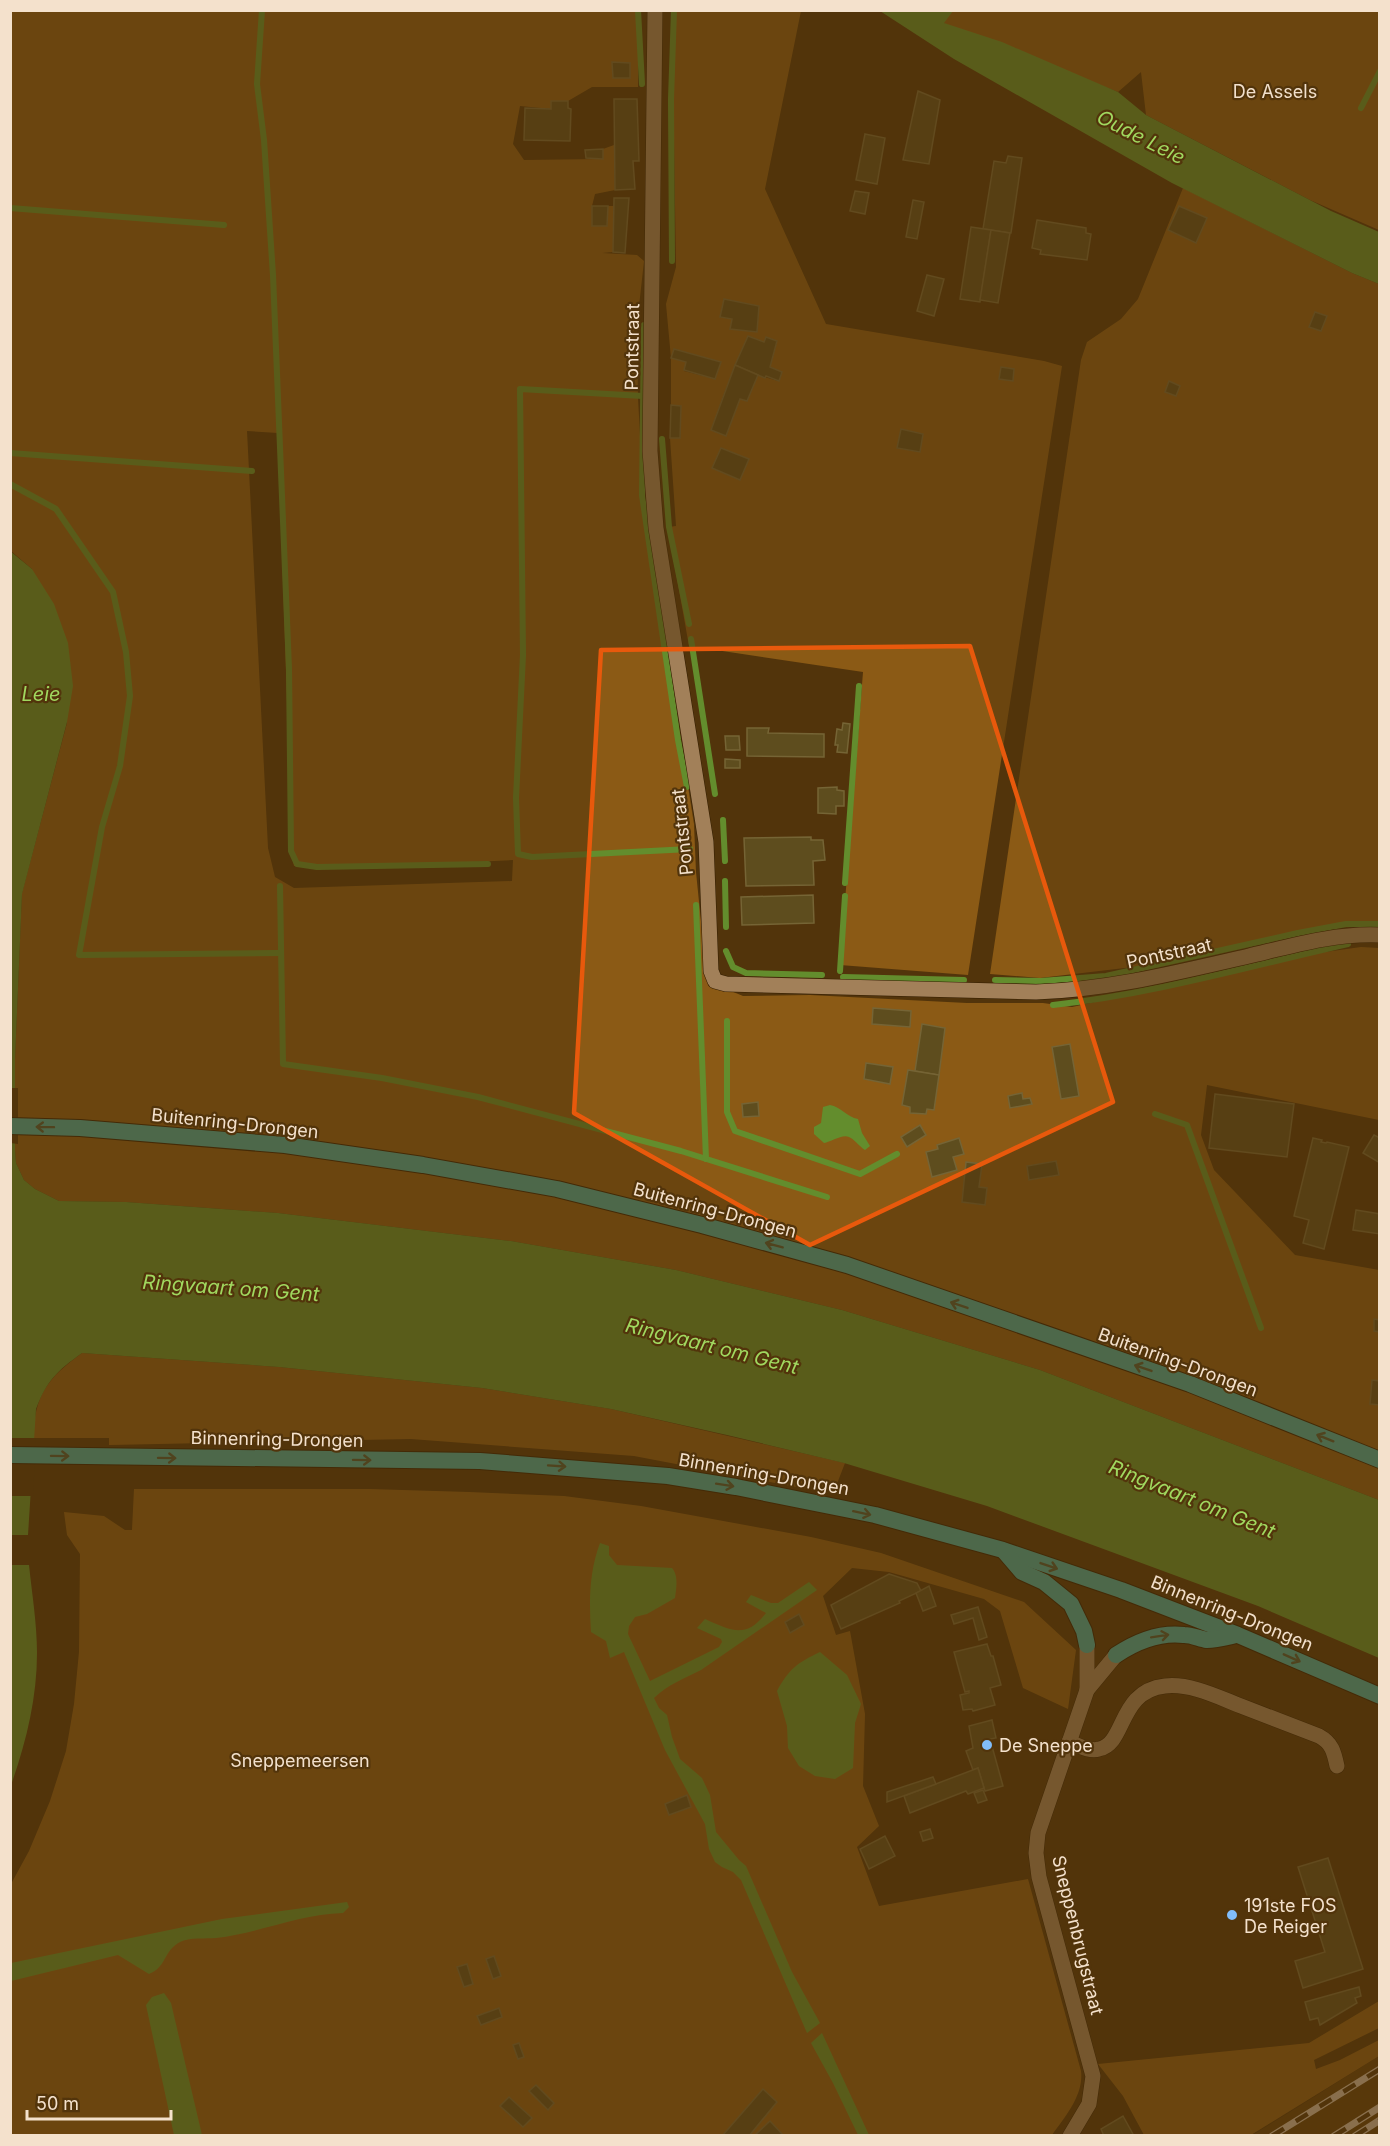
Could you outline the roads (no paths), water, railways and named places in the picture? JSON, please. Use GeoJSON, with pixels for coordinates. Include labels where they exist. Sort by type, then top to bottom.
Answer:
{"type":"FeatureCollection","features":[{"type":"Feature","properties":{"kind":"highway","name":"Buitenring-Drongen"},"geometry":{"type":"LineString","coordinates":[[10,1126],[80,1128],[285,1145],[411,1163],[557,1189],[702,1225],[847,1265],[1190,1384],[1380,1460]]}},
{"type":"Feature","properties":{"kind":"highway","name":"Binnenring-Drongen"},"geometry":{"type":"LineString","coordinates":[[10,1455],[480,1461],[656,1475],[736,1487],[865,1513],[1003,1550],[1121,1590],[1238,1635],[1380,1696]]}},
{"type":"Feature","properties":{"kind":"highway"},"geometry":{"type":"LineString","coordinates":[[1003,1550],[1022,1572],[1044,1582],[1071,1604],[1084,1631],[1087,1646]]}},
{"type":"Feature","properties":{"kind":"highway"},"geometry":{"type":"LineString","coordinates":[[1116,1655],[1150,1637],[1168,1634],[1208,1640],[1238,1635]]}},
{"type":"Feature","properties":{"kind":"street","name":"Pontstraat"},"geometry":{"type":"LineString","coordinates":[[655,10],[650,451],[656,528],[705,842],[711,971],[716,981],[726,984],[1074,991],[1179,972],[1316,940],[1361,934],[1380,935]]}},
{"type":"Feature","properties":{"kind":"street"},"geometry":{"type":"LineString","coordinates":[[1087,1646],[1087,1690]]}},
{"type":"Feature","properties":{"kind":"street","name":"Sneppenbrugstraat"},"geometry":{"type":"LineString","coordinates":[[1070,2136],[1089,2104],[1093,2076],[1040,1876],[1036,1853],[1038,1833],[1087,1690],[1116,1655]]}},
{"type":"Feature","properties":{"kind":"street"},"geometry":{"type":"LineString","coordinates":[[1068,1742],[1088,1749],[1098,1750],[1106,1747],[1114,1739],[1130,1705],[1153,1688],[1167,1685],[1213,1695],[1318,1736],[1328,1741],[1333,1749],[1337,1766]]}},
{"type":"Feature","properties":{"kind":"water","name":"Oude Leie"},"geometry":{"type":"Polygon","coordinates":[[[880,11],[953,11],[944,23],[1002,42],[1118,92],[1146,115],[1331,211],[1379,232],[1379,284],[1352,273],[1172,183],[954,59],[880,11]]]}},
{"type":"Feature","properties":{"kind":"water"},"geometry":{"type":"Polygon","coordinates":[[[10,551],[32,569],[54,604],[68,643],[73,686],[67,722],[22,894],[15,1060],[15,1150],[16,1163],[24,1180],[35,1189],[59,1201],[126,1202],[278,1213],[511,1241],[676,1270],[842,1310],[1040,1370],[1379,1500],[1379,1658],[1258,1606],[987,1506],[844,1463],[611,1409],[482,1388],[279,1367],[82,1353],[54,1377],[44,1391],[36,1409],[28,1535],[11,1535],[10,551]]]}},
{"type":"Feature","properties":{"kind":"water"},"geometry":{"type":"Polygon","coordinates":[[[830,1105],[858,1119],[862,1133],[870,1146],[865,1150],[846,1136],[824,1143],[814,1134],[814,1127],[821,1123],[823,1107],[830,1105]]]}},
{"type":"Feature","properties":{"kind":"water"},"geometry":{"type":"Polygon","coordinates":[[[600,1543],[609,1546],[609,1555],[617,1565],[672,1568],[676,1575],[675,1598],[647,1614],[635,1617],[629,1626],[628,1634],[650,1681],[719,1647],[721,1639],[697,1628],[705,1619],[730,1629],[745,1630],[752,1627],[766,1613],[746,1602],[751,1595],[771,1603],[778,1603],[809,1582],[817,1590],[701,1670],[670,1686],[654,1698],[659,1708],[667,1715],[680,1759],[702,1778],[710,1795],[716,1832],[746,1866],[792,1972],[820,2023],[807,2033],[741,1880],[733,1872],[715,1862],[709,1849],[705,1824],[665,1750],[624,1652],[610,1658],[606,1641],[591,1632],[591,1587],[600,1543]]]}},
{"type":"Feature","properties":{"kind":"water"},"geometry":{"type":"Polygon","coordinates":[[[11,1565],[29,1565],[37,1653],[30,1720],[11,1785],[11,1565]]]}},
{"type":"Feature","properties":{"kind":"water"},"geometry":{"type":"Polygon","coordinates":[[[820,1652],[847,1675],[861,1704],[855,1723],[853,1768],[835,1779],[815,1776],[799,1766],[788,1748],[787,1726],[777,1691],[794,1667],[820,1652]]]}},
{"type":"Feature","properties":{"kind":"water"},"geometry":{"type":"Polygon","coordinates":[[[347,1902],[349,1907],[343,1913],[311,1917],[232,1936],[184,1940],[171,1950],[155,1971],[149,1974],[118,1955],[11,1981],[11,1963],[222,1919],[347,1902]]]}},
{"type":"Feature","properties":{"kind":"water"},"geometry":{"type":"Polygon","coordinates":[[[164,1993],[171,2003],[202,2135],[174,2135],[146,2005],[152,1997],[164,1993]]]}},
{"type":"Feature","properties":{"kind":"water"},"geometry":{"type":"Polygon","coordinates":[[[822,2033],[869,2135],[858,2135],[811,2043],[822,2033]]]}},
{"type":"Feature","properties":{"kind":"waterway"},"geometry":{"type":"LineString","coordinates":[[262,10],[257,84],[264,140],[273,275],[289,669],[291,851],[297,864],[317,867],[488,864]]}},
{"type":"Feature","properties":{"kind":"waterway"},"geometry":{"type":"LineString","coordinates":[[638,10],[642,84]]}},
{"type":"Feature","properties":{"kind":"waterway"},"geometry":{"type":"LineString","coordinates":[[672,261],[671,99],[674,10]]}},
{"type":"Feature","properties":{"kind":"waterway"},"geometry":{"type":"LineString","coordinates":[[1361,108],[1380,71]]}},
{"type":"Feature","properties":{"kind":"waterway"},"geometry":{"type":"LineString","coordinates":[[10,208],[224,225]]}},
{"type":"Feature","properties":{"kind":"waterway"},"geometry":{"type":"LineString","coordinates":[[644,325],[642,495],[687,787]]}},
{"type":"Feature","properties":{"kind":"waterway"},"geometry":{"type":"LineString","coordinates":[[643,396],[520,389],[523,655],[516,798],[518,854],[532,857],[690,849]]}},
{"type":"Feature","properties":{"kind":"waterway"},"geometry":{"type":"LineString","coordinates":[[662,439],[669,527],[689,624]]}},
{"type":"Feature","properties":{"kind":"waterway"},"geometry":{"type":"LineString","coordinates":[[10,453],[252,471]]}},
{"type":"Feature","properties":{"kind":"waterway"},"geometry":{"type":"LineString","coordinates":[[10,484],[56,509],[113,592],[126,652],[130,696],[120,766],[102,827],[79,955],[280,953]]}},
{"type":"Feature","properties":{"kind":"waterway"},"geometry":{"type":"LineString","coordinates":[[691,639],[715,794]]}},
{"type":"Feature","properties":{"kind":"waterway"},"geometry":{"type":"LineString","coordinates":[[845,883],[859,686]]}},
{"type":"Feature","properties":{"kind":"waterway"},"geometry":{"type":"LineString","coordinates":[[723,820],[725,861]]}},
{"type":"Feature","properties":{"kind":"waterway"},"geometry":{"type":"LineString","coordinates":[[725,881],[726,927]]}},
{"type":"Feature","properties":{"kind":"waterway"},"geometry":{"type":"LineString","coordinates":[[280,886],[283,1064],[382,1078],[478,1097],[681,1151],[827,1197]]}},
{"type":"Feature","properties":{"kind":"waterway"},"geometry":{"type":"LineString","coordinates":[[840,971],[845,896]]}},
{"type":"Feature","properties":{"kind":"waterway"},"geometry":{"type":"LineString","coordinates":[[696,905],[706,1159]]}},
{"type":"Feature","properties":{"kind":"waterway"},"geometry":{"type":"LineString","coordinates":[[995,980],[1041,981],[1106,976],[1298,933],[1346,924],[1380,924]]}},
{"type":"Feature","properties":{"kind":"waterway"},"geometry":{"type":"LineString","coordinates":[[1053,1005],[1164,987],[1348,944]]}},
{"type":"Feature","properties":{"kind":"waterway"},"geometry":{"type":"LineString","coordinates":[[726,951],[733,967],[746,973],[822,975]]}},
{"type":"Feature","properties":{"kind":"waterway"},"geometry":{"type":"LineString","coordinates":[[843,977],[964,980]]}},
{"type":"Feature","properties":{"kind":"waterway"},"geometry":{"type":"LineString","coordinates":[[727,1021],[727,1112],[735,1131],[860,1174],[897,1154]]}},
{"type":"Feature","properties":{"kind":"waterway"},"geometry":{"type":"LineString","coordinates":[[1155,1114],[1187,1125],[1261,1328]]}},
{"type":"Feature","properties":{"kind":"railway"},"geometry":{"type":"LineString","coordinates":[[1272,2136],[1380,2069]]}},
{"type":"Feature","properties":{"kind":"railway"},"geometry":{"type":"LineString","coordinates":[[1334,2136],[1380,2107]]}},
{"type":"Feature","properties":{"kind":"railway"},"geometry":{"type":"LineString","coordinates":[[1355,2136],[1380,2120]]}},
{"type":"Feature","properties":{"kind":"place","name":"De Sneppe"},"geometry":{"type":"Point","coordinates":[987,1745]}},
{"type":"Feature","properties":{"kind":"place","name":"191ste FOS De Reiger"},"geometry":{"type":"Point","coordinates":[1232,1915]}},
{"type":"Feature","properties":{"kind":"park label","name":"De Assels"},"geometry":{"type":"Point","coordinates":[1275,91]}},
{"type":"Feature","properties":{"kind":"park label","name":"Sneppemeersen"},"geometry":{"type":"Point","coordinates":[300,1760]}},
{"type":"Feature","properties":{"kind":"water label","name":"Leie"},"geometry":{"type":"Point","coordinates":[41,694]}},
{"type":"Feature","properties":{"kind":"water label","name":"Ringvaart om Gent"},"geometry":{"type":"Point","coordinates":[231,1288]}},
{"type":"Feature","properties":{"kind":"water label","name":"Ringvaart om Gent"},"geometry":{"type":"Point","coordinates":[712,1346]}},
{"type":"Feature","properties":{"kind":"water label","name":"Ringvaart om Gent"},"geometry":{"type":"Point","coordinates":[1192,1499]}}]}
